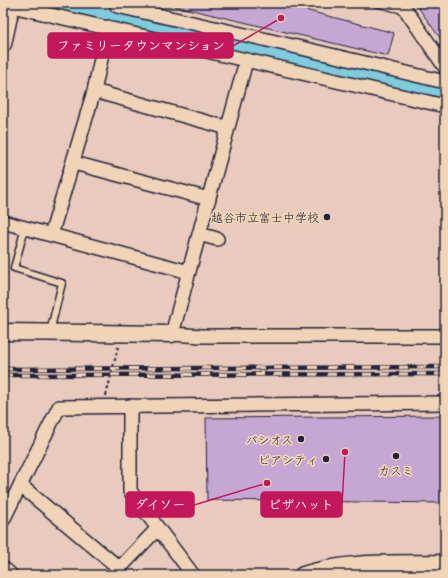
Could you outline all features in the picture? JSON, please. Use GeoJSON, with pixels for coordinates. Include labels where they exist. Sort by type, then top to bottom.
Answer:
{"type":"FeatureCollection","features":[{"type":"Feature","properties":{"kind":"street"},"geometry":{"type":"LineString","coordinates":[[118,3],[117,6],[445,82]]}},
{"type":"Feature","properties":{"kind":"street"},"geometry":{"type":"LineString","coordinates":[[3,44],[12,5],[246,60],[378,89],[445,106]]}},
{"type":"Feature","properties":{"kind":"street"},"geometry":{"type":"LineString","coordinates":[[403,7],[445,67]]}},
{"type":"Feature","properties":{"kind":"street"},"geometry":{"type":"LineString","coordinates":[[51,235],[74,163],[94,91],[108,27]]}},
{"type":"Feature","properties":{"kind":"street"},"geometry":{"type":"LineString","coordinates":[[172,334],[246,60]]}},
{"type":"Feature","properties":{"kind":"street"},"geometry":{"type":"LineString","coordinates":[[94,91],[228,128]]}},
{"type":"Feature","properties":{"kind":"street"},"geometry":{"type":"LineString","coordinates":[[74,163],[209,199]]}},
{"type":"Feature","properties":{"kind":"street"},"geometry":{"type":"LineString","coordinates":[[3,222],[189,272]]}},
{"type":"Feature","properties":{"kind":"street"},"geometry":{"type":"LineString","coordinates":[[199,234],[218,239]]}},
{"type":"Feature","properties":{"kind":"street"},"geometry":{"type":"LineString","coordinates":[[3,332],[172,334],[202,336],[445,336]]}},
{"type":"Feature","properties":{"kind":"street"},"geometry":{"type":"LineString","coordinates":[[3,520],[59,407],[445,403]]}},
{"type":"Feature","properties":{"kind":"street"},"geometry":{"type":"LineString","coordinates":[[130,406],[130,491],[193,575]]}},
{"type":"Feature","properties":{"kind":"street"},"geometry":{"type":"LineString","coordinates":[[20,485],[116,572],[158,528]]}},
{"type":"Feature","properties":{"kind":"street"},"geometry":{"type":"LineString","coordinates":[[303,575],[319,570],[348,565],[380,570],[445,563]]}},
{"type":"Feature","properties":{"kind":"street"},"geometry":{"type":"LineString","coordinates":[[3,570],[9,575]]}},
{"type":"Feature","properties":{"kind":"lane"},"geometry":{"type":"LineString","coordinates":[[376,3],[403,7]]}},
{"type":"Feature","properties":{"kind":"lane"},"geometry":{"type":"LineString","coordinates":[[25,228],[14,268],[62,283],[50,333]]}},
{"type":"Feature","properties":{"kind":"path"},"geometry":{"type":"LineString","coordinates":[[104,406],[121,334]]}},
{"type":"Feature","properties":{"kind":"building"},"geometry":{"type":"Polygon","coordinates":[[[162,3],[278,3],[394,33],[388,56],[162,3]]]}},
{"type":"Feature","properties":{"kind":"building"},"geometry":{"type":"Polygon","coordinates":[[[415,3],[444,3],[445,45],[415,3]]]}},
{"type":"Feature","properties":{"kind":"building","name":"ピアシティ"},"geometry":{"type":"Polygon","coordinates":[[[445,416],[445,503],[207,500],[206,418],[445,416]]]}},
{"type":"Feature","properties":{"kind":"waterway"},"geometry":{"type":"LineString","coordinates":[[32,3],[275,57],[445,98]]}},
{"type":"Feature","properties":{"kind":"railway"},"geometry":{"type":"LineString","coordinates":[[3,369],[445,367]]}},
{"type":"Feature","properties":{"kind":"railway"},"geometry":{"type":"LineString","coordinates":[[3,375],[445,374]]}},
{"type":"Feature","properties":{"kind":"place","name":"ファミリータウンマンション"},"geometry":{"type":"Point","coordinates":[281,18]}},
{"type":"Feature","properties":{"kind":"place","name":"越谷市立富士中学校"},"geometry":{"type":"Point","coordinates":[327,217]}},
{"type":"Feature","properties":{"kind":"place","name":"パシオス"},"geometry":{"type":"Point","coordinates":[301,439]}},
{"type":"Feature","properties":{"kind":"place","name":"ピザハット"},"geometry":{"type":"Point","coordinates":[345,452]}},
{"type":"Feature","properties":{"kind":"place","name":"カスミ"},"geometry":{"type":"Point","coordinates":[396,456]}},
{"type":"Feature","properties":{"kind":"place","name":"ピアシティ"},"geometry":{"type":"Point","coordinates":[326,459]}},
{"type":"Feature","properties":{"kind":"place","name":"ダイソー"},"geometry":{"type":"Point","coordinates":[267,483]}}]}
